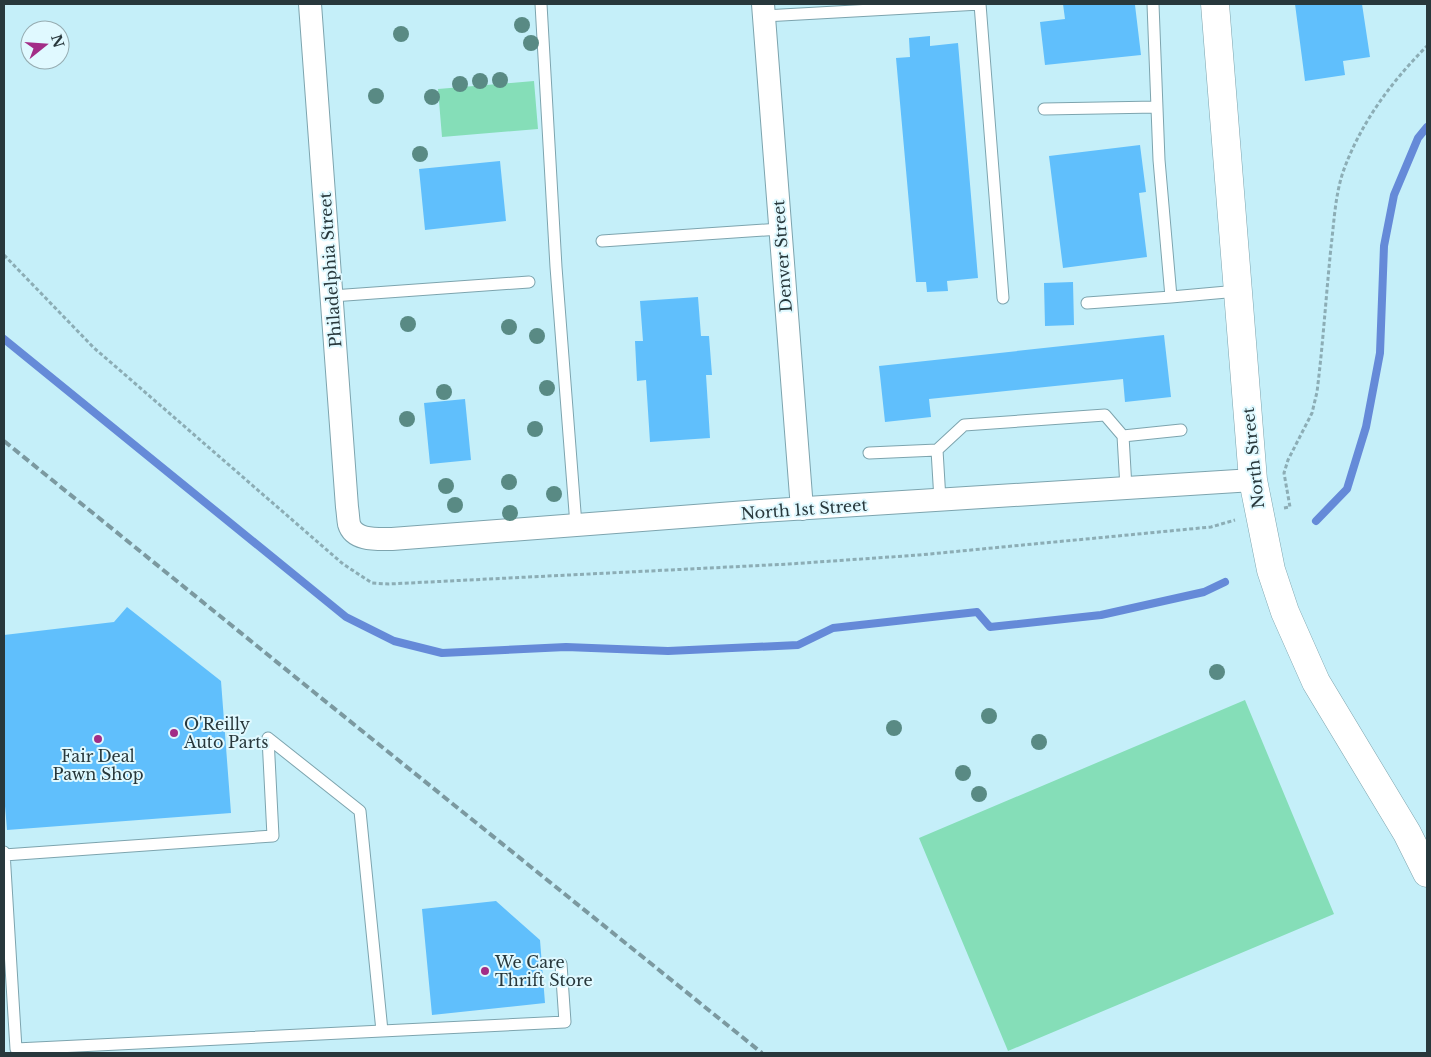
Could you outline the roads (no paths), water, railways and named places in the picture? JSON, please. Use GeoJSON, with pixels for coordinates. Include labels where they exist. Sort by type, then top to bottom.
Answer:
{"type":"FeatureCollection","features":[{"type":"Feature","properties":{"kind":"street","name":"Philadelphia Street"},"geometry":{"type":"LineString","coordinates":[[310,4],[347,508],[350,525],[356,534]]}},
{"type":"Feature","properties":{"kind":"street","name":"North Street"},"geometry":{"type":"LineString","coordinates":[[1215,4],[1253,480],[1272,570],[1285,612],[1316,682],[1408,833],[1427,873]]}},
{"type":"Feature","properties":{"kind":"street","name":"Denver Street"},"geometry":{"type":"LineString","coordinates":[[763,10],[802,509]]}},
{"type":"Feature","properties":{"kind":"street","name":"North 1st Street"},"geometry":{"type":"LineString","coordinates":[[356,534],[375,539],[392,539],[802,509],[1253,480]]}},
{"type":"Feature","properties":{"kind":"lane"},"geometry":{"type":"LineString","coordinates":[[541,4],[556,267],[576,526]]}},
{"type":"Feature","properties":{"kind":"lane"},"geometry":{"type":"LineString","coordinates":[[763,10],[980,4],[1002,298]]}},
{"type":"Feature","properties":{"kind":"lane"},"geometry":{"type":"LineString","coordinates":[[1153,4],[1159,160],[1171,297]]}},
{"type":"Feature","properties":{"kind":"lane"},"geometry":{"type":"LineString","coordinates":[[1044,109],[1157,107]]}},
{"type":"Feature","properties":{"kind":"lane"},"geometry":{"type":"LineString","coordinates":[[602,241],[780,229]]}},
{"type":"Feature","properties":{"kind":"lane"},"geometry":{"type":"LineString","coordinates":[[332,296],[529,282]]}},
{"type":"Feature","properties":{"kind":"lane"},"geometry":{"type":"LineString","coordinates":[[1087,303],[1238,291]]}},
{"type":"Feature","properties":{"kind":"lane"},"geometry":{"type":"LineString","coordinates":[[870,454],[937,450],[964,425],[1105,415],[1122,436],[1126,488]]}},
{"type":"Feature","properties":{"kind":"lane"},"geometry":{"type":"LineString","coordinates":[[1122,436],[1181,430]]}},
{"type":"Feature","properties":{"kind":"lane"},"geometry":{"type":"LineString","coordinates":[[937,450],[940,500]]}},
{"type":"Feature","properties":{"kind":"lane"},"geometry":{"type":"LineString","coordinates":[[382,1031],[360,811],[268,738],[273,836],[4,853],[16,1049],[382,1031],[565,1022],[561,964]]}},
{"type":"Feature","properties":{"kind":"waterway"},"geometry":{"type":"LineString","coordinates":[[1316,521],[1347,489],[1366,427],[1380,353],[1384,246],[1394,195],[1418,138],[1427,127]]}},
{"type":"Feature","properties":{"kind":"waterway"},"geometry":{"type":"LineString","coordinates":[[4,339],[346,617],[394,641],[442,653],[566,647],[668,651],[798,645],[833,628],[977,612],[990,627],[1101,615],[1204,592],[1225,582]]}},
{"type":"Feature","properties":{"kind":"railway"},"geometry":{"type":"LineString","coordinates":[[4,441],[762,1053]]}},
{"type":"Feature","properties":{"kind":"place","name":"O'Reilly Auto Parts"},"geometry":{"type":"Point","coordinates":[174,733]}},
{"type":"Feature","properties":{"kind":"place","name":"Fair Deal Pawn Shop"},"geometry":{"type":"Point","coordinates":[98,739]}},
{"type":"Feature","properties":{"kind":"place","name":"We Care Thrift Store"},"geometry":{"type":"Point","coordinates":[485,971]}}]}
